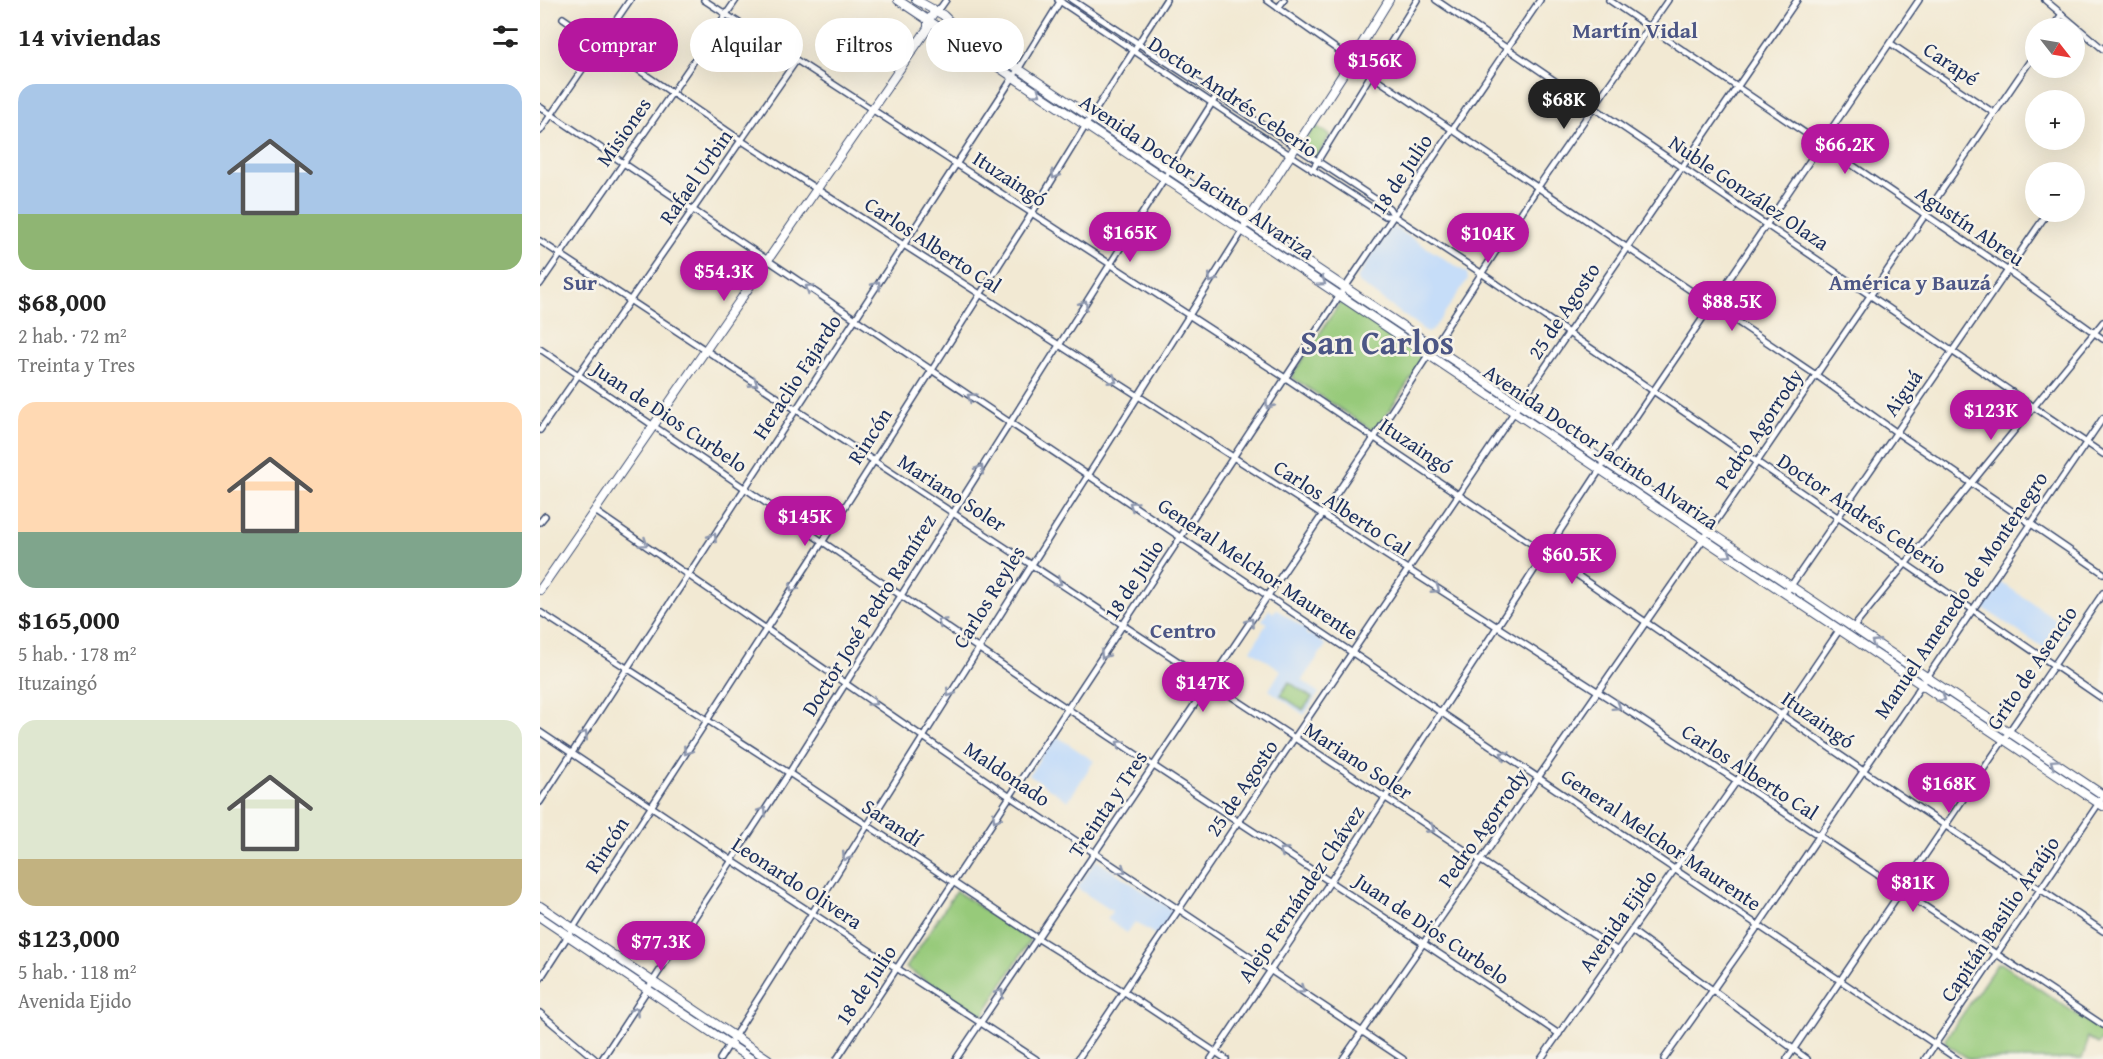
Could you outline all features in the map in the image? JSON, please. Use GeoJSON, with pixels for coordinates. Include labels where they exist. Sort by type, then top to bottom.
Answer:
{"type":"FeatureCollection","features":[{"type":"Feature","properties":{"kind":"main road","name":"Avenida Doctor Jacinto Alvariza"},"geometry":{"type":"LineString","coordinates":[[898,0],[926,22]]}},
{"type":"Feature","properties":{"kind":"main road","name":"Avenida Doctor Jacinto Alvariza"},"geometry":{"type":"LineString","coordinates":[[916,0],[940,11],[946,18]]}},
{"type":"Feature","properties":{"kind":"main road","name":"Carlos Reyles"},"geometry":{"type":"LineString","coordinates":[[1243,230],[1389,0]]}},
{"type":"Feature","properties":{"kind":"main road"},"geometry":{"type":"LineString","coordinates":[[935,18],[940,11]]}},
{"type":"Feature","properties":{"kind":"main road"},"geometry":{"type":"LineString","coordinates":[[540,590],[926,31]]}},
{"type":"Feature","properties":{"kind":"main road","name":"Avenida Doctor Jacinto Alvariza"},"geometry":{"type":"LineString","coordinates":[[1024,71],[1709,531],[1921,684],[2006,736],[2102,800]]}},
{"type":"Feature","properties":{"kind":"main road","name":"Avenida Doctor Jacinto Alvariza"},"geometry":{"type":"LineString","coordinates":[[1005,72],[1430,354],[1600,470],[1789,590]]}},
{"type":"Feature","properties":{"kind":"main road","name":"Avenida Doctor Jacinto Alvariza"},"geometry":{"type":"LineString","coordinates":[[1842,626],[1852,628],[1926,676],[2006,736]]}},
{"type":"Feature","properties":{"kind":"main road"},"geometry":{"type":"LineString","coordinates":[[540,906],[654,982],[732,1041],[751,1059]]}},
{"type":"Feature","properties":{"kind":"main road"},"geometry":{"type":"LineString","coordinates":[[540,917],[649,990],[732,1041],[768,1059]]}},
{"type":"Feature","properties":{"kind":"street"},"geometry":{"type":"LineString","coordinates":[[618,18],[630,0]]}},
{"type":"Feature","properties":{"kind":"street","name":"Ituzaingó"},"geometry":{"type":"LineString","coordinates":[[704,0],[731,18]]}},
{"type":"Feature","properties":{"kind":"street","name":"Misiones"},"geometry":{"type":"LineString","coordinates":[[540,284],[736,0]]}},
{"type":"Feature","properties":{"kind":"street"},"geometry":{"type":"LineString","coordinates":[[940,11],[946,0]]}},
{"type":"Feature","properties":{"kind":"street","name":"Doctor Andrés Ceberio"},"geometry":{"type":"LineString","coordinates":[[1072,0],[1389,208],[1394,216],[1481,273],[2103,699]]}},
{"type":"Feature","properties":{"kind":"street","name":"Rincón"},"geometry":{"type":"LineString","coordinates":[[540,979],[823,541],[1166,0]]}},
{"type":"Feature","properties":{"kind":"street"},"geometry":{"type":"LineString","coordinates":[[1267,0],[1352,60]]}},
{"type":"Feature","properties":{"kind":"street"},"geometry":{"type":"LineString","coordinates":[[1278,8],[1284,0]]}},
{"type":"Feature","properties":{"kind":"street"},"geometry":{"type":"LineString","coordinates":[[1312,170],[1417,0]]}},
{"type":"Feature","properties":{"kind":"street","name":"Nuble González Olaza"},"geometry":{"type":"LineString","coordinates":[[1436,0],[2103,454]]}},
{"type":"Feature","properties":{"kind":"street","name":"18 de Julio"},"geometry":{"type":"LineString","coordinates":[[837,1059],[1287,379],[1340,295],[1540,0]]}},
{"type":"Feature","properties":{"kind":"street","name":"Agustín Abreu"},"geometry":{"type":"LineString","coordinates":[[1610,0],[2007,270],[2103,339]]}},
{"type":"Feature","properties":{"kind":"street","name":"Treinta y Tres"},"geometry":{"type":"LineString","coordinates":[[956,1059],[1435,347],[1538,187],[1668,0]]}},
{"type":"Feature","properties":{"kind":"street","name":"25 de Agosto"},"geometry":{"type":"LineString","coordinates":[[1078,1059],[1627,247],[1797,0]]}},
{"type":"Feature","properties":{"kind":"street","name":"Alejo Fernández Chávez"},"geometry":{"type":"LineString","coordinates":[[1211,1059],[1385,799],[1605,462],[1919,0]]}},
{"type":"Feature","properties":{"kind":"street"},"geometry":{"type":"LineString","coordinates":[[2045,0],[2103,49]]}},
{"type":"Feature","properties":{"kind":"street","name":"Doctor Andrés Ceberio"},"geometry":{"type":"LineString","coordinates":[[1059,1],[1312,170],[1385,216],[1394,216]]}},
{"type":"Feature","properties":{"kind":"street","name":"Heraclio Fajardo"},"geometry":{"type":"LineString","coordinates":[[1024,60],[1059,1]]}},
{"type":"Feature","properties":{"kind":"street"},"geometry":{"type":"LineString","coordinates":[[2059,18],[2062,14]]}},
{"type":"Feature","properties":{"kind":"street","name":"Carapé"},"geometry":{"type":"LineString","coordinates":[[1890,43],[1994,113]]}},
{"type":"Feature","properties":{"kind":"street","name":"Ituzaingó"},"geometry":{"type":"LineString","coordinates":[[803,66],[1287,379],[2103,931]]}},
{"type":"Feature","properties":{"kind":"street","name":"Pedro Agorrody"},"geometry":{"type":"LineString","coordinates":[[1343,1059],[1872,295],[2025,68]]}},
{"type":"Feature","properties":{"kind":"street"},"geometry":{"type":"LineString","coordinates":[[540,131],[581,72]]}},
{"type":"Feature","properties":{"kind":"street","name":"Carlos Alberto Cal"},"geometry":{"type":"LineString","coordinates":[[641,72],[742,141],[1737,781],[2103,1025]]}},
{"type":"Feature","properties":{"kind":"street","name":"Rafael Urbin"},"geometry":{"type":"LineString","coordinates":[[540,430],[789,72]]}},
{"type":"Feature","properties":{"kind":"street","name":"Heraclio Fajardo"},"geometry":{"type":"LineString","coordinates":[[540,802],[1016,72]]}},
{"type":"Feature","properties":{"kind":"street"},"geometry":{"type":"LineString","coordinates":[[1371,75],[1816,375],[2103,573]]}},
{"type":"Feature","properties":{"kind":"street","name":"Doctor José Pedro Ramírez"},"geometry":{"type":"LineString","coordinates":[[602,1059],[789,773],[1217,95]]}},
{"type":"Feature","properties":{"kind":"street","name":"General Melchor Maurente"},"geometry":{"type":"LineString","coordinates":[[540,107],[1957,1059]]}},
{"type":"Feature","properties":{"kind":"street","name":"Aiguá"},"geometry":{"type":"LineString","coordinates":[[1789,590],[2041,222]]}},
{"type":"Feature","properties":{"kind":"street","name":"Carlos Reyles"},"geometry":{"type":"LineString","coordinates":[[720,1059],[1243,230]]}},
{"type":"Feature","properties":{"kind":"street","name":"Mariano Soler"},"geometry":{"type":"LineString","coordinates":[[540,241],[1617,951]]}},
{"type":"Feature","properties":{"kind":"street"},"geometry":{"type":"LineString","coordinates":[[1852,628],[2103,322]]}},
{"type":"Feature","properties":{"kind":"street","name":"Juan de Dios Curbelo"},"geometry":{"type":"LineString","coordinates":[[540,349],[1068,709],[1424,942],[1559,1035]]}},
{"type":"Feature","properties":{"kind":"street","name":"Manuel Amenedo de Montenegro"},"geometry":{"type":"LineString","coordinates":[[1664,1059],[1758,926],[2103,418]]}},
{"type":"Feature","properties":{"kind":"street","name":"Maldonado"},"geometry":{"type":"LineString","coordinates":[[595,511],[1010,796],[1403,1059]]}},
{"type":"Feature","properties":{"kind":"street"},"geometry":{"type":"LineString","coordinates":[[540,522],[545,516]]}},
{"type":"Feature","properties":{"kind":"street","name":"Grito de Asencio"},"geometry":{"type":"LineString","coordinates":[[1787,1059],[2103,593]]}},
{"type":"Feature","properties":{"kind":"street","name":"Sarandí"},"geometry":{"type":"LineString","coordinates":[[540,612],[789,773],[1037,938],[1226,1059]]}},
{"type":"Feature","properties":{"kind":"street","name":"Avenida Ejido"},"geometry":{"type":"LineString","coordinates":[[1541,1059],[1737,781],[1842,626]]}},
{"type":"Feature","properties":{"kind":"street","name":"Leonardo Olivera"},"geometry":{"type":"LineString","coordinates":[[540,732],[1036,1059]]}},
{"type":"Feature","properties":{"kind":"street","name":"Capitán Basilio Araújo"},"geometry":{"type":"LineString","coordinates":[[1925,1059],[2102,800]]}},
{"type":"Feature","properties":{"kind":"street"},"geometry":{"type":"LineString","coordinates":[[1632,931],[1807,1059]]}},
{"type":"Feature","properties":{"kind":"street"},"geometry":{"type":"LineString","coordinates":[[540,1013],[595,1059]]}},
{"type":"Feature","properties":{"kind":"shaded area"},"geometry":{"type":"Polygon","coordinates":[[[1394,227],[1467,273],[1468,279],[1432,331],[1428,333],[1358,282],[1357,278],[1389,229],[1394,227]]]}},
{"type":"Feature","properties":{"kind":"shaded area"},"geometry":{"type":"Polygon","coordinates":[[[2001,582],[2069,628],[2052,654],[1983,608],[2001,582]]]}},
{"type":"Feature","properties":{"kind":"shaded area"},"geometry":{"type":"Polygon","coordinates":[[[1269,609],[1273,613],[1276,609],[1307,630],[1306,634],[1309,636],[1311,634],[1326,645],[1302,680],[1319,693],[1304,715],[1269,690],[1281,670],[1251,650],[1267,623],[1262,620],[1269,609]]]}},
{"type":"Feature","properties":{"kind":"shaded area"},"geometry":{"type":"Polygon","coordinates":[[[1055,735],[1094,761],[1068,801],[1029,775],[1055,735]]]}},
{"type":"Feature","properties":{"kind":"shaded area"},"geometry":{"type":"Polygon","coordinates":[[[1096,860],[1174,911],[1157,936],[1135,922],[1127,933],[1107,919],[1112,911],[1077,888],[1096,860]]]}},
{"type":"Feature","properties":{"kind":"green space"},"geometry":{"type":"Polygon","coordinates":[[[1314,125],[1330,135],[1317,157],[1303,146],[1314,125]]]}},
{"type":"Feature","properties":{"kind":"green space"},"geometry":{"type":"Polygon","coordinates":[[[1341,301],[1425,357],[1375,432],[1291,377],[1341,301]]]}},
{"type":"Feature","properties":{"kind":"green space"},"geometry":{"type":"Polygon","coordinates":[[[1289,682],[1312,698],[1303,710],[1281,695],[1289,682]]]}},
{"type":"Feature","properties":{"kind":"green space"},"geometry":{"type":"Polygon","coordinates":[[[956,891],[1030,940],[982,1017],[906,968],[956,891]]]}},
{"type":"Feature","properties":{"kind":"green space"},"geometry":{"type":"Polygon","coordinates":[[[2001,963],[2103,1032],[2103,1039],[2098,1044],[2087,1037],[2082,1059],[1969,1059],[1946,1044],[1945,1040],[1997,964],[2001,963]]]}},
{"type":"Feature","properties":{"kind":"district","name":"Martín Vidal"},"geometry":{"type":"Point","coordinates":[1635,30]}},
{"type":"Feature","properties":{"kind":"district","name":"Sur"},"geometry":{"type":"Point","coordinates":[580,282]}},
{"type":"Feature","properties":{"kind":"district","name":"América y Bauzá"},"geometry":{"type":"Point","coordinates":[1910,282]}},
{"type":"Feature","properties":{"kind":"district","name":"San Carlos"},"geometry":{"type":"Point","coordinates":[1377,342]}},
{"type":"Feature","properties":{"kind":"district","name":"Centro"},"geometry":{"type":"Point","coordinates":[1183,630]}}]}
